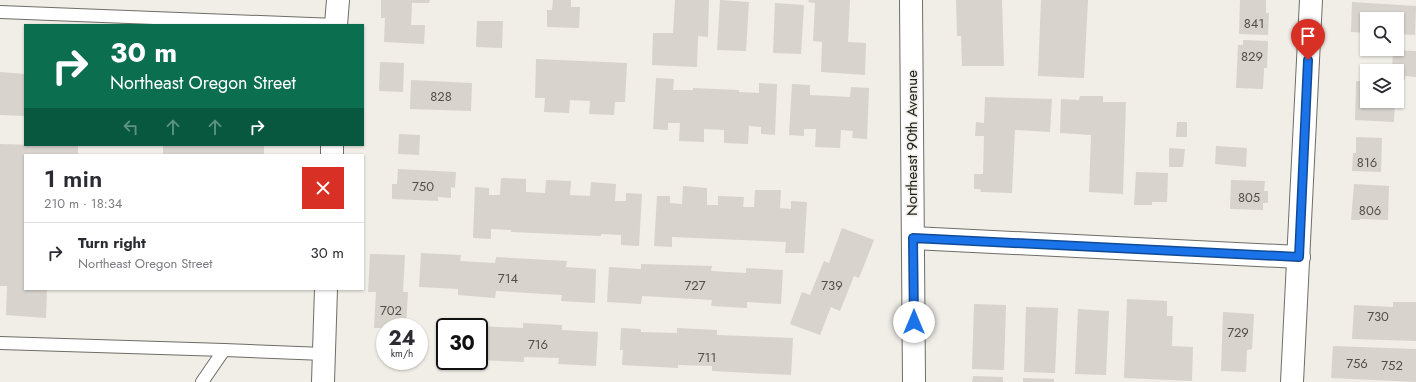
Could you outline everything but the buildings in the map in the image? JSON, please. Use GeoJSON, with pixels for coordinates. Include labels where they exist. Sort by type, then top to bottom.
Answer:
{"type":"FeatureCollection","features":[{"type":"Feature","properties":{"kind":"street"},"geometry":{"type":"LineString","coordinates":[[336,24],[338,0]]}},
{"type":"Feature","properties":{"kind":"street","name":"Northeast 90th Avenue"},"geometry":{"type":"LineString","coordinates":[[911,0],[914,382]]}},
{"type":"Feature","properties":{"kind":"street"},"geometry":{"type":"LineString","coordinates":[[1292,382],[1311,0]]}},
{"type":"Feature","properties":{"kind":"street"},"geometry":{"type":"LineString","coordinates":[[913,238],[1299,257]]}},
{"type":"Feature","properties":{"kind":"street"},"geometry":{"type":"LineString","coordinates":[[323,382],[326,290]]}},
{"type":"Feature","properties":{"kind":"lane"},"geometry":{"type":"LineString","coordinates":[[0,12],[310,24]]}},
{"type":"Feature","properties":{"kind":"lane"},"geometry":{"type":"LineString","coordinates":[[0,343],[324,354]]}},
{"type":"Feature","properties":{"kind":"lane"},"geometry":{"type":"LineString","coordinates":[[202,382],[224,350]]}},
{"type":"Feature","properties":{"kind":"route"},"geometry":{"type":"LineString","coordinates":[[914,322],[913,238],[1299,257],[1308,60]]}}]}
